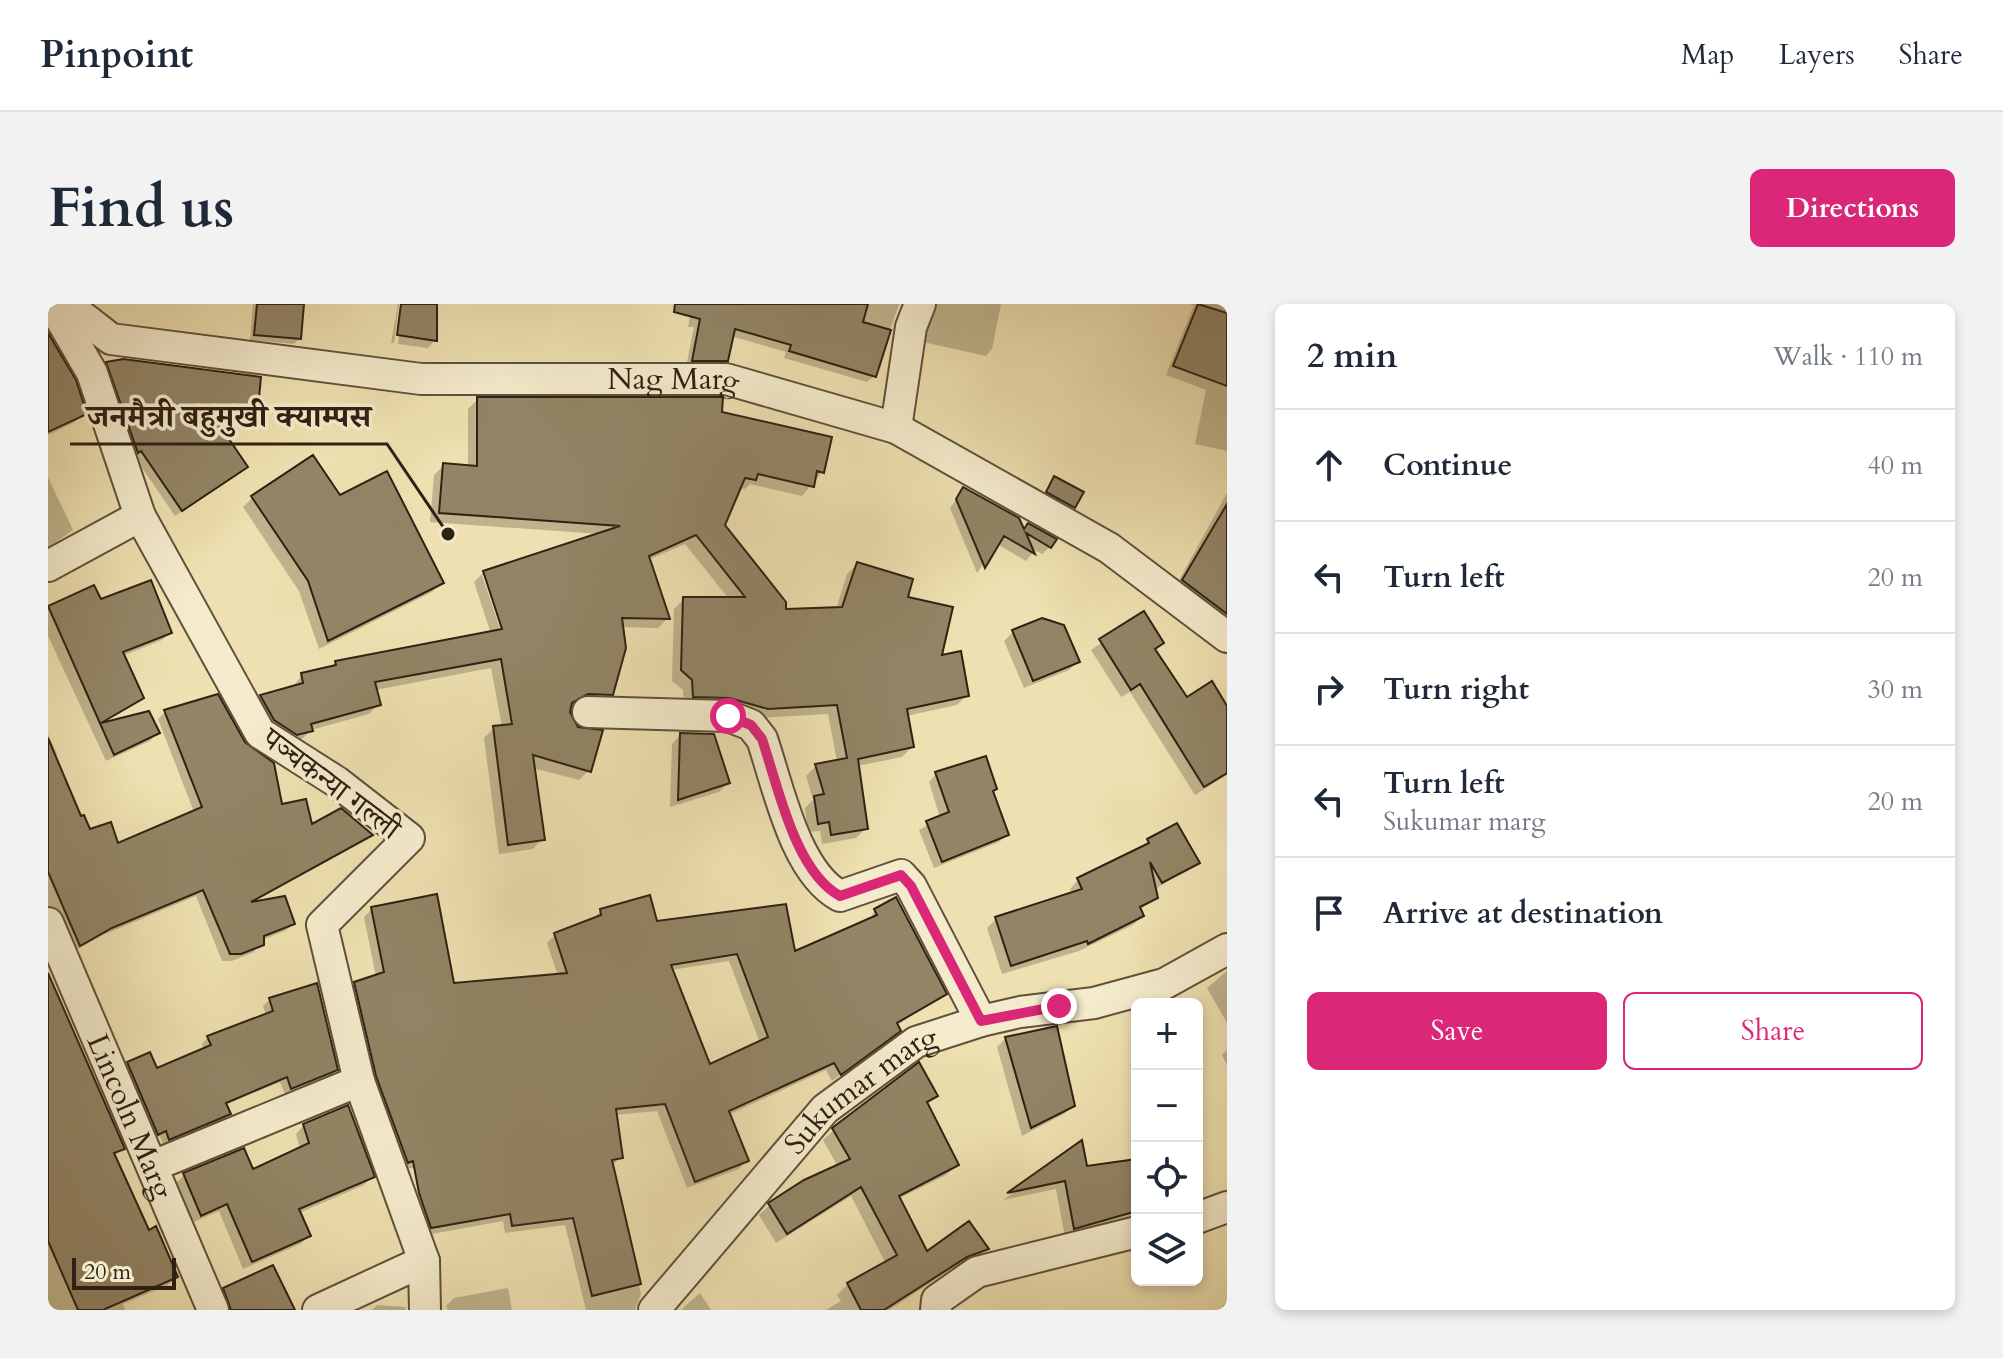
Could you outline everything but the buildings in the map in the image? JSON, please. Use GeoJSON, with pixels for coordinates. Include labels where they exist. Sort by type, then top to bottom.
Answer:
{"type":"FeatureCollection","features":[{"type":"Feature","properties":{"kind":"street","name":"पञ्चकन्या गल्ली"},"geometry":{"type":"LineString","coordinates":[[52,304],[92,373],[140,516],[260,733],[337,782],[409,838],[322,925],[359,1081],[424,1261],[425,1310]]}},
{"type":"Feature","properties":{"kind":"street","name":"Nag Marg"},"geometry":{"type":"LineString","coordinates":[[66,304],[111,339],[421,379],[726,379],[896,428],[1109,548],[1227,637]]}},
{"type":"Feature","properties":{"kind":"street"},"geometry":{"type":"LineString","coordinates":[[896,428],[911,327],[920,304]]}},
{"type":"Feature","properties":{"kind":"street"},"geometry":{"type":"LineString","coordinates":[[48,566],[140,516]]}},
{"type":"Feature","properties":{"kind":"street"},"geometry":{"type":"LineString","coordinates":[[588,712],[728,716],[751,725],[762,739],[800,847],[818,882],[840,896],[901,875],[911,886],[981,1021]]}},
{"type":"Feature","properties":{"kind":"street","name":"Lincoln Marg"},"geometry":{"type":"LineString","coordinates":[[48,923],[213,1310]]}},
{"type":"Feature","properties":{"kind":"street","name":"Sukumar marg"},"geometry":{"type":"LineString","coordinates":[[654,1310],[825,1109],[916,1042],[981,1021],[1020,1012],[1094,1003],[1164,984],[1227,949]]}},
{"type":"Feature","properties":{"kind":"street"},"geometry":{"type":"LineString","coordinates":[[153,1166],[359,1081]]}},
{"type":"Feature","properties":{"kind":"street"},"geometry":{"type":"LineString","coordinates":[[1203,1216],[1227,1207]]}},
{"type":"Feature","properties":{"kind":"street"},"geometry":{"type":"LineString","coordinates":[[936,1310],[937,1300],[977,1272],[1131,1234]]}},
{"type":"Feature","properties":{"kind":"street"},"geometry":{"type":"LineString","coordinates":[[318,1310],[424,1261]]}},
{"type":"Feature","properties":{"kind":"place","name":"जनमैत्री बहुमुखी क्याम्पस"},"geometry":{"type":"Point","coordinates":[448,534]}},
{"type":"Feature","properties":{"kind":"route"},"geometry":{"type":"LineString","coordinates":[[728,716],[751,725],[762,739],[800,847],[818,882],[840,896],[901,875],[911,886],[981,1021],[1059,1006]]}}]}
